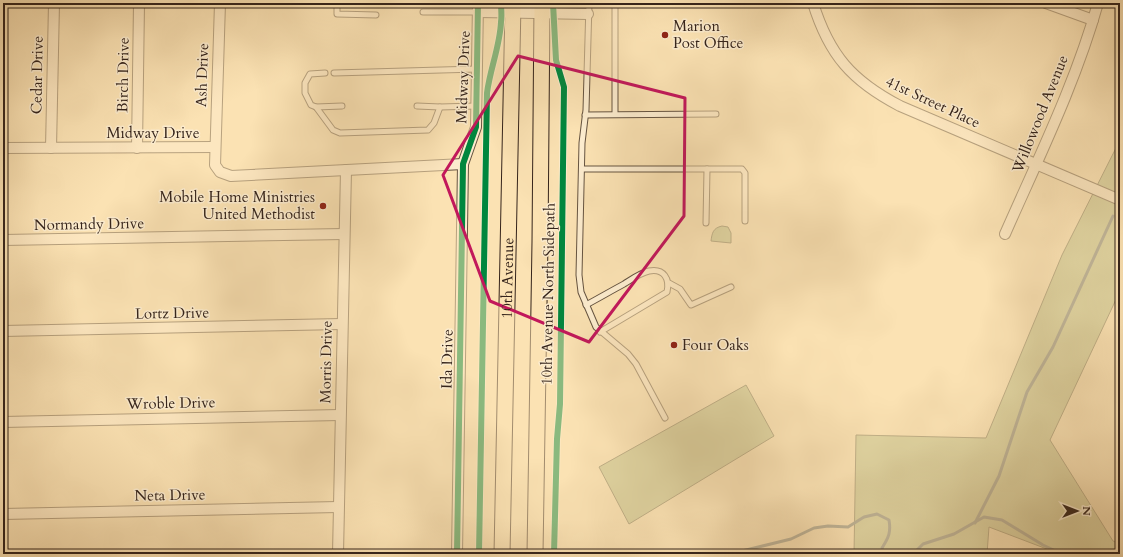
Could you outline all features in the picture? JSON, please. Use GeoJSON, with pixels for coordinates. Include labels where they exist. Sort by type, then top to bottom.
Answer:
{"type":"FeatureCollection","features":[{"type":"Feature","properties":{"kind":"main road","name":"10th Avenue"},"geometry":{"type":"LineString","coordinates":[[502,554],[513,8]]}},
{"type":"Feature","properties":{"kind":"main road"},"geometry":{"type":"LineString","coordinates":[[535,554],[542,8]]}},
{"type":"Feature","properties":{"kind":"street","name":"Cedar Drive"},"geometry":{"type":"LineString","coordinates":[[50,148],[54,3]]}},
{"type":"Feature","properties":{"kind":"street","name":"Birch Drive"},"geometry":{"type":"LineString","coordinates":[[137,148],[139,3]]}},
{"type":"Feature","properties":{"kind":"street","name":"Ash Drive"},"geometry":{"type":"LineString","coordinates":[[215,147],[220,3]]}},
{"type":"Feature","properties":{"kind":"street","name":"41st Street Place"},"geometry":{"type":"LineString","coordinates":[[813,3],[824,34],[834,52],[849,70],[865,85],[883,97],[900,106],[1120,200]]}},
{"type":"Feature","properties":{"kind":"street"},"geometry":{"type":"LineString","coordinates":[[1046,3],[1093,20]]}},
{"type":"Feature","properties":{"kind":"street","name":"Willowood Avenue"},"geometry":{"type":"LineString","coordinates":[[1005,234],[1067,90],[1098,3]]}},
{"type":"Feature","properties":{"kind":"street","name":"Midway Drive"},"geometry":{"type":"LineString","coordinates":[[3,148],[215,147],[214,165],[220,172],[231,176],[463,164],[476,126],[478,8]]}},
{"type":"Feature","properties":{"kind":"street"},"geometry":{"type":"LineString","coordinates":[[478,8],[542,8],[588,14]]}},
{"type":"Feature","properties":{"kind":"street","name":"Ida Drive"},"geometry":{"type":"LineString","coordinates":[[457,554],[463,164]]}},
{"type":"Feature","properties":{"kind":"street","name":"Morris Drive"},"geometry":{"type":"LineString","coordinates":[[338,554],[346,170]]}},
{"type":"Feature","properties":{"kind":"street","name":"Normandy Drive"},"geometry":{"type":"LineString","coordinates":[[3,240],[344,234]]}},
{"type":"Feature","properties":{"kind":"street","name":"Lortz Drive"},"geometry":{"type":"LineString","coordinates":[[3,331],[342,324]]}},
{"type":"Feature","properties":{"kind":"street","name":"Wroble Drive"},"geometry":{"type":"LineString","coordinates":[[3,422],[340,415]]}},
{"type":"Feature","properties":{"kind":"street","name":"Neta Drive"},"geometry":{"type":"LineString","coordinates":[[3,514],[338,507]]}},
{"type":"Feature","properties":{"kind":"lane"},"geometry":{"type":"LineString","coordinates":[[337,3],[337,14],[376,14]]}},
{"type":"Feature","properties":{"kind":"lane"},"geometry":{"type":"LineString","coordinates":[[589,3],[585,115],[582,143],[579,275],[581,292],[596,328],[628,354],[636,364],[665,418]]}},
{"type":"Feature","properties":{"kind":"lane"},"geometry":{"type":"LineString","coordinates":[[615,3],[615,114]]}},
{"type":"Feature","properties":{"kind":"lane"},"geometry":{"type":"LineString","coordinates":[[423,12],[478,8]]}},
{"type":"Feature","properties":{"kind":"lane"},"geometry":{"type":"LineString","coordinates":[[334,73],[477,69]]}},
{"type":"Feature","properties":{"kind":"lane"},"geometry":{"type":"LineString","coordinates":[[325,73],[310,74],[305,83],[305,93],[311,105],[316,107],[334,130],[340,133],[428,130],[434,123],[440,107]]}},
{"type":"Feature","properties":{"kind":"lane"},"geometry":{"type":"LineString","coordinates":[[316,107],[342,106]]}},
{"type":"Feature","properties":{"kind":"lane"},"geometry":{"type":"LineString","coordinates":[[417,106],[476,106]]}},
{"type":"Feature","properties":{"kind":"lane"},"geometry":{"type":"LineString","coordinates":[[585,115],[716,114]]}},
{"type":"Feature","properties":{"kind":"lane"},"geometry":{"type":"LineString","coordinates":[[582,169],[742,169],[745,173],[745,221]]}},
{"type":"Feature","properties":{"kind":"lane"},"geometry":{"type":"LineString","coordinates":[[706,223],[707,169]]}},
{"type":"Feature","properties":{"kind":"lane"},"geometry":{"type":"LineString","coordinates":[[586,305],[637,276],[649,271],[658,271],[665,276],[669,283],[680,289],[691,305],[731,287]]}},
{"type":"Feature","properties":{"kind":"lane"},"geometry":{"type":"LineString","coordinates":[[600,332],[667,292],[669,283]]}},
{"type":"Feature","properties":{"kind":"highlighted area"},"geometry":{"type":"Polygon","coordinates":[[[518,56],[685,98],[684,216],[589,342],[490,301],[443,175],[518,56]]]}},
{"type":"Feature","properties":{"kind":"green space"},"geometry":{"type":"Polygon","coordinates":[[[1120,140],[1120,291],[1050,440],[1113,541],[1120,544],[1120,554],[1060,554],[989,527],[987,554],[854,554],[856,435],[986,438],[1062,255],[1120,140]]]}},
{"type":"Feature","properties":{"kind":"green space"},"geometry":{"type":"Polygon","coordinates":[[[722,226],[728,227],[731,233],[731,243],[711,241],[714,231],[722,226]]]}},
{"type":"Feature","properties":{"kind":"green space"},"geometry":{"type":"Polygon","coordinates":[[[746,385],[774,436],[629,524],[599,467],[746,385]]]}},
{"type":"Feature","properties":{"kind":"waterway"},"geometry":{"type":"LineString","coordinates":[[975,523],[999,476],[1027,392],[1053,347],[1113,216]]}},
{"type":"Feature","properties":{"kind":"waterway"},"geometry":{"type":"LineString","coordinates":[[736,554],[742,551],[791,539],[814,528],[828,526],[848,527],[864,517],[877,514],[889,520],[889,534],[882,548],[884,554]]}},
{"type":"Feature","properties":{"kind":"waterway"},"geometry":{"type":"LineString","coordinates":[[906,554],[916,551],[923,544],[954,534],[984,517],[1002,520],[1043,545],[1062,554]]}},
{"type":"Feature","properties":{"kind":"waterway"},"geometry":{"type":"LineString","coordinates":[[688,554],[694,554]]}},
{"type":"Feature","properties":{"kind":"cycle path"},"geometry":{"type":"LineString","coordinates":[[457,554],[463,164],[476,127],[478,3]]}},
{"type":"Feature","properties":{"kind":"cycle path"},"geometry":{"type":"LineString","coordinates":[[479,554],[487,93],[500,31],[501,3]]}},
{"type":"Feature","properties":{"kind":"cycle path","name":"10th Avenue North Sidepath"},"geometry":{"type":"LineString","coordinates":[[553,3],[556,60],[564,87],[560,404],[557,439],[554,554]]}},
{"type":"Feature","properties":{"kind":"place","name":"Marion Post Office"},"geometry":{"type":"Point","coordinates":[665,35]}},
{"type":"Feature","properties":{"kind":"place","name":"Mobile Home Ministries United Methodist"},"geometry":{"type":"Point","coordinates":[323,206]}},
{"type":"Feature","properties":{"kind":"place","name":"Four Oaks"},"geometry":{"type":"Point","coordinates":[674,345]}}]}
